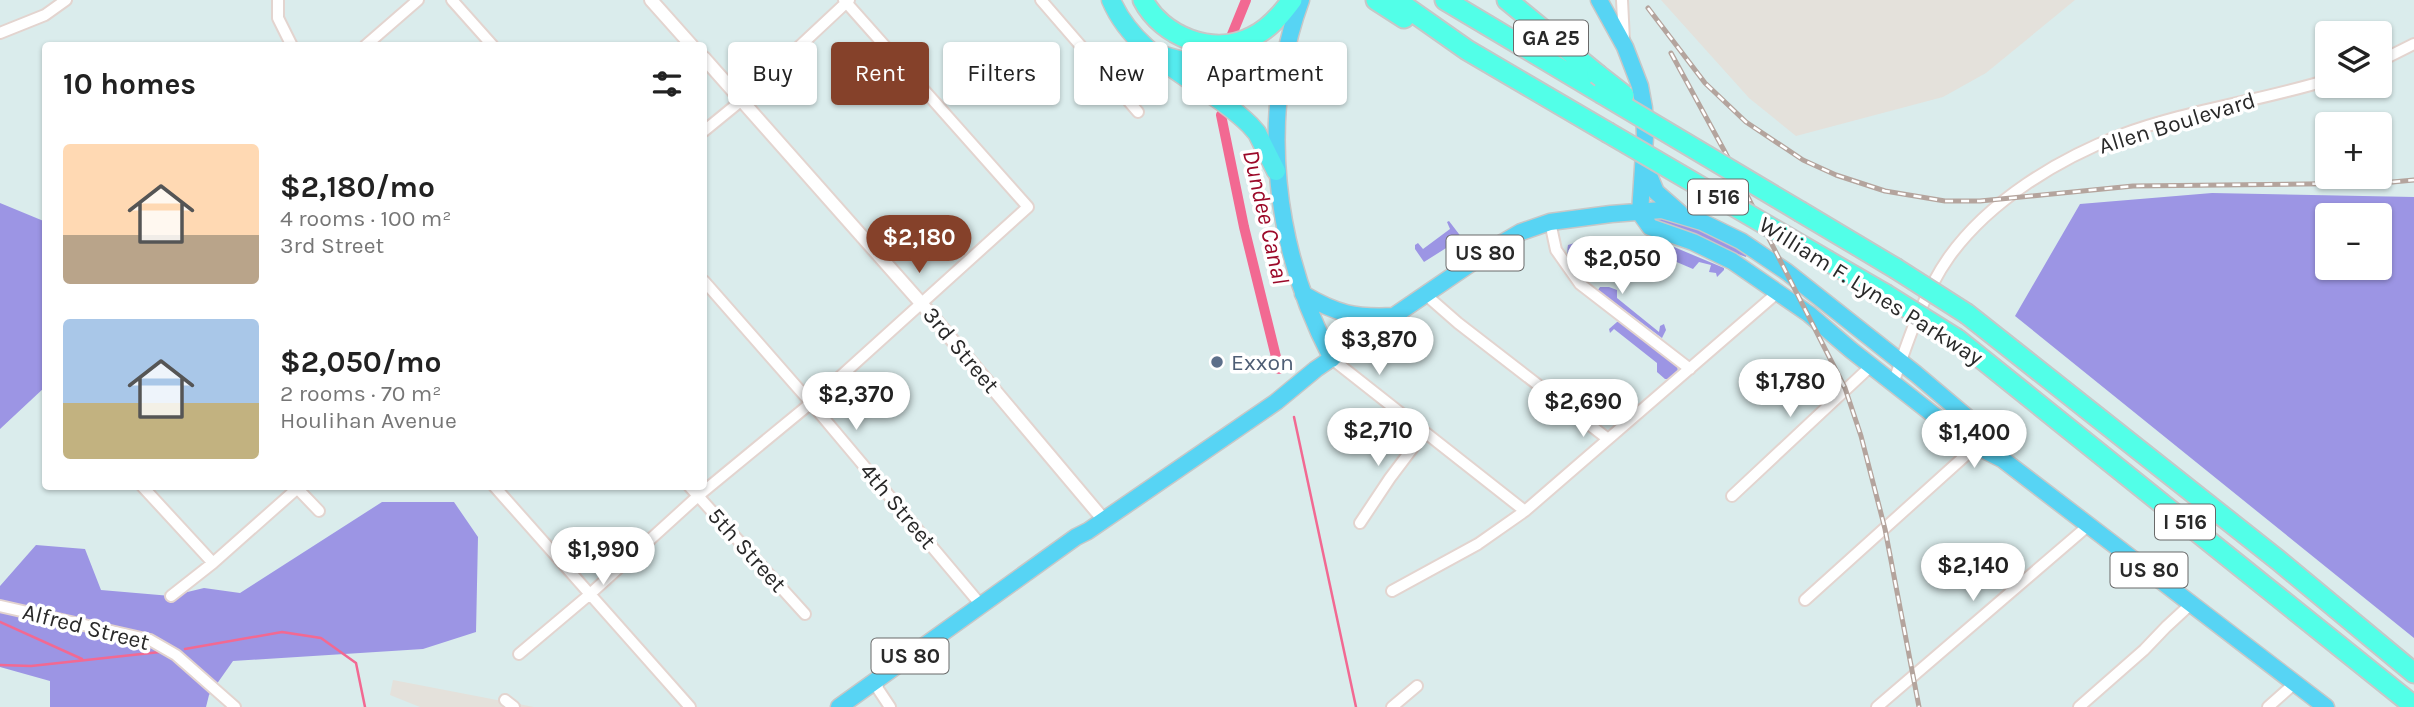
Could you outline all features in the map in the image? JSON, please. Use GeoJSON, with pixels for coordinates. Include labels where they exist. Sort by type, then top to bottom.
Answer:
{"type":"FeatureCollection","features":[{"type":"Feature","properties":{"kind":"highway"},"geometry":{"type":"LineString","coordinates":[[1111,0],[1121,20],[1140,42]]}},
{"type":"Feature","properties":{"kind":"highway"},"geometry":{"type":"LineString","coordinates":[[1143,0],[1164,26],[1186,38],[1201,42]]}},
{"type":"Feature","properties":{"kind":"highway"},"geometry":{"type":"LineString","coordinates":[[1236,42],[1251,38],[1268,27],[1292,0]]}},
{"type":"Feature","properties":{"kind":"highway"},"geometry":{"type":"LineString","coordinates":[[1376,0],[1422,28],[1467,50]]}},
{"type":"Feature","properties":{"kind":"highway","name":"William F. Lynes Parkway"},"geometry":{"type":"LineString","coordinates":[[1396,0],[1467,50],[1957,339],[2414,706]]}},
{"type":"Feature","properties":{"kind":"highway"},"geometry":{"type":"LineString","coordinates":[[1445,0],[1599,83]]}},
{"type":"Feature","properties":{"kind":"highway","name":"GA 25"},"geometry":{"type":"LineString","coordinates":[[1507,0],[1599,83],[1671,133]]}},
{"type":"Feature","properties":{"kind":"highway"},"geometry":{"type":"LineString","coordinates":[[1168,64],[1242,117],[1257,134],[1276,171]]}},
{"type":"Feature","properties":{"kind":"highway","name":"William F. Lynes Parkway"},"geometry":{"type":"LineString","coordinates":[[1671,133],[1968,314],[2278,560],[2414,673]]}},
{"type":"Feature","properties":{"kind":"main road"},"geometry":{"type":"LineString","coordinates":[[1290,42],[1301,0]]}},
{"type":"Feature","properties":{"kind":"main road"},"geometry":{"type":"LineString","coordinates":[[1599,0],[1638,77],[1644,108],[1640,214]]}},
{"type":"Feature","properties":{"kind":"main road"},"geometry":{"type":"LineString","coordinates":[[1278,105],[1276,171],[1285,229],[1303,294],[1332,359]]}},
{"type":"Feature","properties":{"kind":"main road"},"geometry":{"type":"LineString","coordinates":[[1644,161],[1649,180],[1656,192],[1684,216]]}},
{"type":"Feature","properties":{"kind":"main road","name":"US 80"},"geometry":{"type":"LineString","coordinates":[[839,707],[1103,519],[1276,402],[1316,369],[1495,247],[1521,232],[1550,222],[1596,215],[1662,211],[1684,216],[1741,241],[1787,272],[1987,434],[2002,459]]}},
{"type":"Feature","properties":{"kind":"main road","name":"US 80"},"geometry":{"type":"LineString","coordinates":[[1640,214],[1650,227],[1714,251],[1732,261],[1809,314],[1894,384],[1976,446],[2002,459],[2089,524],[2326,707]]}},
{"type":"Feature","properties":{"kind":"main road"},"geometry":{"type":"LineString","coordinates":[[1303,294],[1326,307],[1352,316],[1394,316]]}},
{"type":"Feature","properties":{"kind":"street"},"geometry":{"type":"LineString","coordinates":[[0,33],[45,15],[66,0]]}},
{"type":"Feature","properties":{"kind":"street"},"geometry":{"type":"LineString","coordinates":[[278,0],[278,18],[290,42]]}},
{"type":"Feature","properties":{"kind":"street"},"geometry":{"type":"LineString","coordinates":[[370,42],[418,0]]}},
{"type":"Feature","properties":{"kind":"street"},"geometry":{"type":"LineString","coordinates":[[452,0],[489,42]]}},
{"type":"Feature","properties":{"kind":"street"},"geometry":{"type":"LineString","coordinates":[[651,0],[688,42]]}},
{"type":"Feature","properties":{"kind":"street"},"geometry":{"type":"LineString","coordinates":[[1041,0],[1139,112]]}},
{"type":"Feature","properties":{"kind":"street"},"geometry":{"type":"LineString","coordinates":[[1622,0],[1625,47]]}},
{"type":"Feature","properties":{"kind":"street"},"geometry":{"type":"LineString","coordinates":[[707,489],[811,403],[1028,207],[846,1],[803,42]]}},
{"type":"Feature","properties":{"kind":"street"},"geometry":{"type":"LineString","coordinates":[[2392,55],[2414,44]]}},
{"type":"Feature","properties":{"kind":"street","name":"3rd Street"},"geometry":{"type":"LineString","coordinates":[[707,61],[728,85]]}},
{"type":"Feature","properties":{"kind":"street","name":"Allen Boulevard"},"geometry":{"type":"LineString","coordinates":[[1894,384],[1900,362],[1933,286],[1949,257],[1986,216],[2033,181],[2062,163],[2121,135],[2206,110],[2315,83]]}},
{"type":"Feature","properties":{"kind":"street"},"geometry":{"type":"LineString","coordinates":[[707,129],[736,105]]}},
{"type":"Feature","properties":{"kind":"street","name":"3rd Street"},"geometry":{"type":"LineString","coordinates":[[746,105],[921,303],[1103,519]]}},
{"type":"Feature","properties":{"kind":"street"},"geometry":{"type":"LineString","coordinates":[[1550,222],[1556,250],[1580,284],[1690,369]]}},
{"type":"Feature","properties":{"kind":"street","name":"4th Street"},"geometry":{"type":"LineString","coordinates":[[707,284],[981,605]]}},
{"type":"Feature","properties":{"kind":"street"},"geometry":{"type":"LineString","coordinates":[[1392,591],[1478,544],[1525,511],[1777,293]]}},
{"type":"Feature","properties":{"kind":"street"},"geometry":{"type":"LineString","coordinates":[[1426,295],[1458,323],[1608,439]]}},
{"type":"Feature","properties":{"kind":"street"},"geometry":{"type":"LineString","coordinates":[[1332,359],[1525,511]]}},
{"type":"Feature","properties":{"kind":"street"},"geometry":{"type":"LineString","coordinates":[[1732,496],[1871,366]]}},
{"type":"Feature","properties":{"kind":"street"},"geometry":{"type":"LineString","coordinates":[[1360,523],[1424,433]]}},
{"type":"Feature","properties":{"kind":"street"},"geometry":{"type":"LineString","coordinates":[[1805,600],[1976,446]]}},
{"type":"Feature","properties":{"kind":"street"},"geometry":{"type":"LineString","coordinates":[[145,490],[213,563]]}},
{"type":"Feature","properties":{"kind":"street"},"geometry":{"type":"LineString","coordinates":[[171,596],[213,563],[294,490]]}},
{"type":"Feature","properties":{"kind":"street"},"geometry":{"type":"LineString","coordinates":[[300,490],[319,511]]}},
{"type":"Feature","properties":{"kind":"street"},"geometry":{"type":"LineString","coordinates":[[497,490],[690,707]]}},
{"type":"Feature","properties":{"kind":"street","name":"5th Street"},"geometry":{"type":"LineString","coordinates":[[693,490],[805,614]]}},
{"type":"Feature","properties":{"kind":"street"},"geometry":{"type":"LineString","coordinates":[[519,654],[705,490]]}},
{"type":"Feature","properties":{"kind":"street"},"geometry":{"type":"LineString","coordinates":[[1877,707],[2089,524]]}},
{"type":"Feature","properties":{"kind":"street"},"geometry":{"type":"LineString","coordinates":[[2079,707],[2192,603]]}},
{"type":"Feature","properties":{"kind":"street","name":"Alfred Street"},"geometry":{"type":"LineString","coordinates":[[0,606],[150,640],[176,655],[235,707]]}},
{"type":"Feature","properties":{"kind":"street"},"geometry":{"type":"LineString","coordinates":[[877,680],[878,689],[890,707]]}},
{"type":"Feature","properties":{"kind":"street"},"geometry":{"type":"LineString","coordinates":[[2268,707],[2295,683]]}},
{"type":"Feature","properties":{"kind":"street"},"geometry":{"type":"LineString","coordinates":[[1392,707],[1417,686]]}},
{"type":"Feature","properties":{"kind":"shaded area"},"geometry":{"type":"Polygon","coordinates":[[[1661,0],[2075,0],[1986,73],[1943,97],[1796,136],[1749,98],[1661,0]]]}},
{"type":"Feature","properties":{"kind":"shaded area"},"geometry":{"type":"Polygon","coordinates":[[[2212,193],[2414,197],[2414,638],[2015,316],[2080,204],[2212,193]]]}},
{"type":"Feature","properties":{"kind":"shaded area"},"geometry":{"type":"Polygon","coordinates":[[[0,203],[42,220],[42,390],[0,429],[0,203]]]}},
{"type":"Feature","properties":{"kind":"shaded area"},"geometry":{"type":"Polygon","coordinates":[[[1651,216],[1699,228],[1747,254],[1746,257],[1653,223],[1651,216]]]}},
{"type":"Feature","properties":{"kind":"shaded area"},"geometry":{"type":"Polygon","coordinates":[[[1449,221],[1462,238],[1424,262],[1415,245],[1418,243],[1423,249],[1450,229],[1447,222],[1449,221]]]}},
{"type":"Feature","properties":{"kind":"shaded area"},"geometry":{"type":"Polygon","coordinates":[[[1591,238],[1638,239],[1665,245],[1658,260],[1614,265],[1600,275],[1582,277],[1569,259],[1568,245],[1591,238]]]}},
{"type":"Feature","properties":{"kind":"shaded area"},"geometry":{"type":"Polygon","coordinates":[[[1674,247],[1724,270],[1717,277],[1716,273],[1709,272],[1711,265],[1699,262],[1693,269],[1672,260],[1674,247]]]}},
{"type":"Feature","properties":{"kind":"shaded area"},"geometry":{"type":"Polygon","coordinates":[[[1600,287],[1617,290],[1617,298],[1659,332],[1660,326],[1664,324],[1666,330],[1662,338],[1598,290],[1600,287]]]}},
{"type":"Feature","properties":{"kind":"shaded area"},"geometry":{"type":"Polygon","coordinates":[[[1621,322],[1677,365],[1678,372],[1671,379],[1665,379],[1657,372],[1657,363],[1614,329],[1610,333],[1609,329],[1621,322]]]}},
{"type":"Feature","properties":{"kind":"shaded area"},"geometry":{"type":"Polygon","coordinates":[[[382,502],[454,502],[478,537],[476,632],[423,649],[233,661],[209,695],[206,707],[50,707],[50,681],[0,667],[0,586],[36,545],[85,549],[101,590],[171,596],[204,588],[240,593],[382,502]]]}},
{"type":"Feature","properties":{"kind":"shaded area"},"geometry":{"type":"Polygon","coordinates":[[[393,680],[534,707],[420,707],[390,695],[393,680]]]}},
{"type":"Feature","properties":{"kind":"waterway","name":"Dundee Canal"},"geometry":{"type":"LineString","coordinates":[[1231,37],[1246,0]]}},
{"type":"Feature","properties":{"kind":"waterway","name":"Dundee Canal"},"geometry":{"type":"LineString","coordinates":[[1221,115],[1244,227],[1279,369]]}},
{"type":"Feature","properties":{"kind":"waterway"},"geometry":{"type":"LineString","coordinates":[[1294,417],[1356,707]]}},
{"type":"Feature","properties":{"kind":"waterway"},"geometry":{"type":"LineString","coordinates":[[0,622],[82,659]]}},
{"type":"Feature","properties":{"kind":"waterway"},"geometry":{"type":"LineString","coordinates":[[185,649],[282,632],[321,638],[356,663],[365,707]]}},
{"type":"Feature","properties":{"kind":"waterway"},"geometry":{"type":"LineString","coordinates":[[0,665],[31,666],[160,652]]}},
{"type":"Feature","properties":{"kind":"railway"},"geometry":{"type":"LineString","coordinates":[[1648,8],[1705,83],[1746,122],[1803,160],[1836,175],[1885,191],[1945,201],[1980,201],[2133,186],[2382,183],[2414,180]]}},
{"type":"Feature","properties":{"kind":"railway"},"geometry":{"type":"LineString","coordinates":[[1671,53],[1725,152],[1845,388],[1861,436],[1885,529],[1919,707]]}},
{"type":"Feature","properties":{"kind":"place","name":"Exxon"},"geometry":{"type":"Point","coordinates":[1217,362]}}]}
